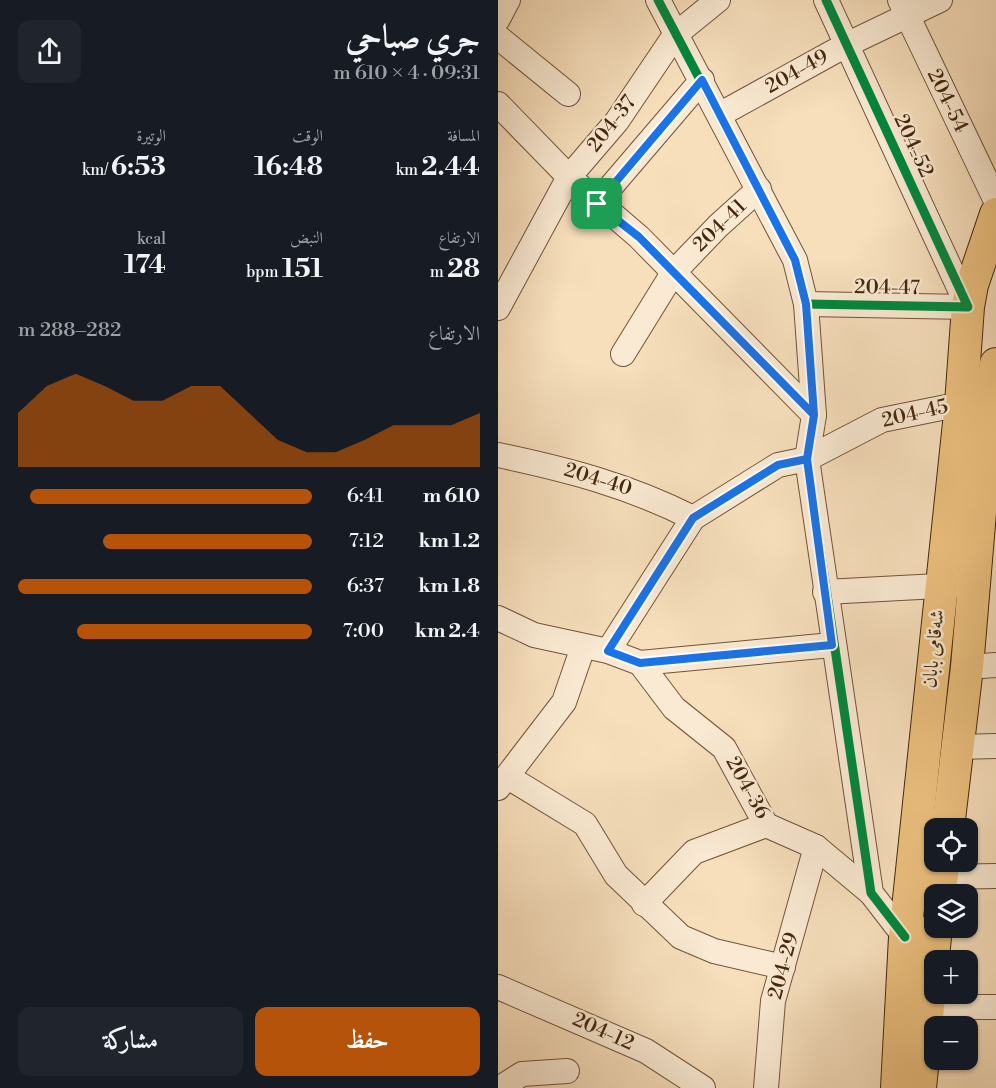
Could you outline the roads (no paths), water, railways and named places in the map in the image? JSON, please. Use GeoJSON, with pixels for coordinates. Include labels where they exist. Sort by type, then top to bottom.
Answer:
{"type":"FeatureCollection","features":[{"type":"Feature","properties":{"kind":"main road","name":"شەقامی بابان"},"geometry":{"type":"LineString","coordinates":[[897,1088],[905,937],[961,404],[968,307],[972,285],[996,214]]}},
{"type":"Feature","properties":{"kind":"main road"},"geometry":{"type":"LineString","coordinates":[[949,818],[959,747],[982,666],[982,566],[988,417],[996,364]]}},
{"type":"Feature","properties":{"kind":"main road"},"geometry":{"type":"LineString","coordinates":[[920,1088],[935,938]]}},
{"type":"Feature","properties":{"kind":"street"},"geometry":{"type":"LineString","coordinates":[[498,19],[508,0]]}},
{"type":"Feature","properties":{"kind":"street"},"geometry":{"type":"LineString","coordinates":[[658,0],[795,260],[806,304],[814,415],[807,459],[832,645],[871,893]]}},
{"type":"Feature","properties":{"kind":"street","name":"204-37"},"geometry":{"type":"LineString","coordinates":[[498,309],[569,177],[617,121],[675,35],[718,0]]}},
{"type":"Feature","properties":{"kind":"street","name":"204-52"},"geometry":{"type":"LineString","coordinates":[[826,0],[968,307]]}},
{"type":"Feature","properties":{"kind":"street","name":"204-49"},"geometry":{"type":"LineString","coordinates":[[719,115],[846,45],[903,9],[940,0]]}},
{"type":"Feature","properties":{"kind":"street","name":"204-54"},"geometry":{"type":"LineString","coordinates":[[903,9],[996,201]]}},
{"type":"Feature","properties":{"kind":"street"},"geometry":{"type":"LineString","coordinates":[[498,37],[568,94]]}},
{"type":"Feature","properties":{"kind":"street"},"geometry":{"type":"LineString","coordinates":[[597,204],[702,80]]}},
{"type":"Feature","properties":{"kind":"street"},"geometry":{"type":"LineString","coordinates":[[498,104],[597,204],[639,237],[814,415]]}},
{"type":"Feature","properties":{"kind":"street","name":"204-41"},"geometry":{"type":"LineString","coordinates":[[622,354],[673,273],[718,226],[759,189]]}},
{"type":"Feature","properties":{"kind":"street","name":"204-47"},"geometry":{"type":"LineString","coordinates":[[806,304],[968,307]]}},
{"type":"Feature","properties":{"kind":"street","name":"204-45"},"geometry":{"type":"LineString","coordinates":[[693,518],[778,465],[807,459],[882,420],[961,404]]}},
{"type":"Feature","properties":{"kind":"street","name":"204-40"},"geometry":{"type":"LineString","coordinates":[[498,455],[604,480],[654,498],[693,518]]}},
{"type":"Feature","properties":{"kind":"street"},"geometry":{"type":"LineString","coordinates":[[608,651],[693,518]]}},
{"type":"Feature","properties":{"kind":"street"},"geometry":{"type":"LineString","coordinates":[[825,592],[982,566]]}},
{"type":"Feature","properties":{"kind":"street"},"geometry":{"type":"LineString","coordinates":[[498,618],[534,635],[608,651],[640,663],[832,645]]}},
{"type":"Feature","properties":{"kind":"street"},"geometry":{"type":"LineString","coordinates":[[584,647],[564,702],[503,783],[585,825],[616,875],[681,937],[714,951],[783,968]]}},
{"type":"Feature","properties":{"kind":"street","name":"204-36"},"geometry":{"type":"LineString","coordinates":[[640,663],[674,708],[724,748],[766,825],[816,847],[871,893],[905,937]]}},
{"type":"Feature","properties":{"kind":"street"},"geometry":{"type":"LineString","coordinates":[[959,747],[996,746]]}},
{"type":"Feature","properties":{"kind":"street"},"geometry":{"type":"LineString","coordinates":[[644,904],[693,852],[766,825]]}},
{"type":"Feature","properties":{"kind":"street","name":"204-29"},"geometry":{"type":"LineString","coordinates":[[766,1088],[773,1001],[816,847]]}},
{"type":"Feature","properties":{"kind":"street"},"geometry":{"type":"LineString","coordinates":[[941,877],[996,876]]}},
{"type":"Feature","properties":{"kind":"street","name":"204-12"},"geometry":{"type":"LineString","coordinates":[[498,987],[646,1051],[703,1088]]}},
{"type":"Feature","properties":{"kind":"street"},"geometry":{"type":"LineString","coordinates":[[927,1007],[996,1007]]}},
{"type":"Feature","properties":{"kind":"street"},"geometry":{"type":"LineString","coordinates":[[500,1088],[522,1074],[567,1071]]}}]}
